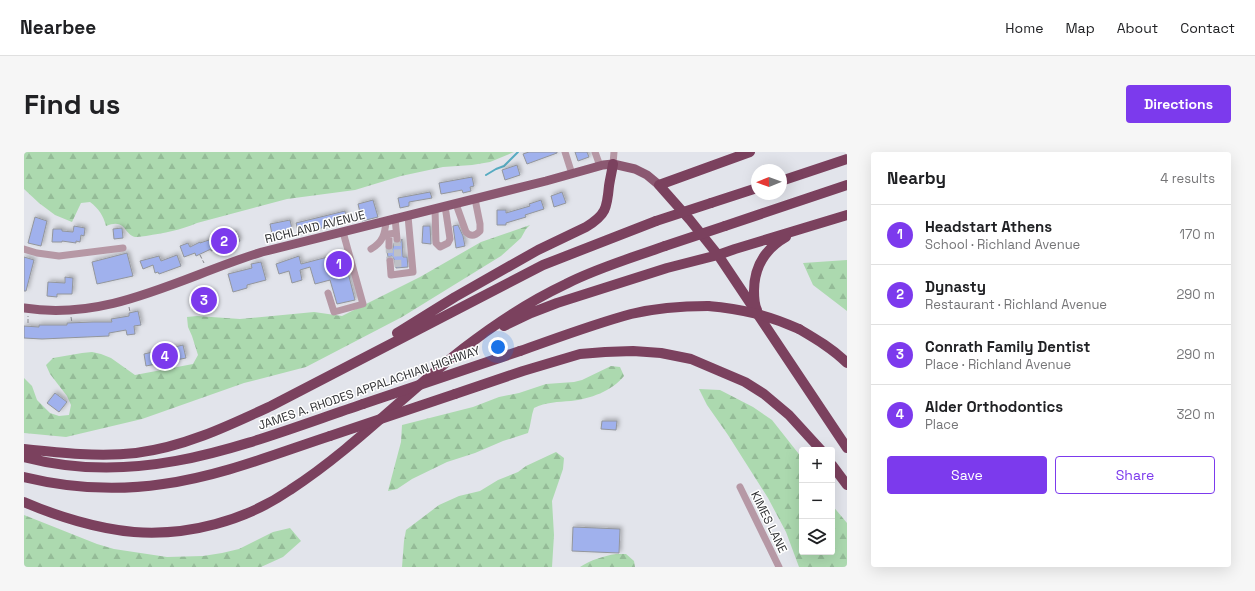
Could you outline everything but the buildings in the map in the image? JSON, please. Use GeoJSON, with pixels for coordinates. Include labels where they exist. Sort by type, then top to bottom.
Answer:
{"type":"FeatureCollection","features":[{"type":"Feature","properties":{"kind":"highway"},"geometry":{"type":"LineString","coordinates":[[750,152],[659,185],[718,255],[847,448]]}},
{"type":"Feature","properties":{"kind":"highway"},"geometry":{"type":"LineString","coordinates":[[787,179],[847,159]]}},
{"type":"Feature","properties":{"kind":"highway"},"geometry":{"type":"LineString","coordinates":[[328,376],[462,293],[538,250],[591,224],[602,214],[607,205],[613,164]]}},
{"type":"Feature","properties":{"kind":"highway"},"geometry":{"type":"LineString","coordinates":[[24,502],[71,519],[133,532],[174,531],[200,528],[236,517],[263,506],[314,474],[464,348],[540,296],[574,280],[665,246],[847,185]]}},
{"type":"Feature","properties":{"kind":"highway"},"geometry":{"type":"LineString","coordinates":[[24,449],[78,454],[136,453],[188,441],[245,418],[542,264],[656,221],[751,190]]}},
{"type":"Feature","properties":{"kind":"highway"},"geometry":{"type":"LineString","coordinates":[[464,348],[514,321],[557,303],[667,268],[718,255],[847,215]]}},
{"type":"Feature","properties":{"kind":"highway"},"geometry":{"type":"LineString","coordinates":[[760,319],[754,304],[755,278],[761,260],[777,242],[798,231]]}},
{"type":"Feature","properties":{"kind":"highway","name":"JAMES A. RHODES APPALACHIAN HIGHWAY"},"geometry":{"type":"LineString","coordinates":[[24,457],[60,464],[117,468],[186,460],[235,447],[603,322],[633,314],[669,308],[708,306],[730,308],[761,314],[777,319],[817,339],[847,363]]}},
{"type":"Feature","properties":{"kind":"highway"},"geometry":{"type":"LineString","coordinates":[[24,477],[84,487],[137,487],[163,484],[216,473],[524,371],[580,354],[605,352],[633,351],[661,353],[691,359],[745,382],[764,394],[789,415],[818,447]]}},
{"type":"Feature","properties":{"kind":"highway"},"geometry":{"type":"LineString","coordinates":[[835,469],[847,485]]}},
{"type":"Feature","properties":{"kind":"main road","name":"RICHLAND AVENUE"},"geometry":{"type":"LineString","coordinates":[[26,312],[91,309],[121,302],[262,252],[456,204],[600,166],[613,164]]}},
{"type":"Feature","properties":{"kind":"main road"},"geometry":{"type":"LineString","coordinates":[[613,164],[635,169],[659,185]]}},
{"type":"Feature","properties":{"kind":"street"},"geometry":{"type":"LineString","coordinates":[[565,152],[572,174]]}},
{"type":"Feature","properties":{"kind":"street"},"geometry":{"type":"LineString","coordinates":[[595,152],[600,166]]}},
{"type":"Feature","properties":{"kind":"street"},"geometry":{"type":"LineString","coordinates":[[613,164],[614,152]]}},
{"type":"Feature","properties":{"kind":"street"},"geometry":{"type":"LineString","coordinates":[[456,204],[466,232],[468,235],[473,236],[480,231],[475,199]]}},
{"type":"Feature","properties":{"kind":"street"},"geometry":{"type":"LineString","coordinates":[[435,209],[436,243],[440,247],[448,243],[450,239],[445,206]]}},
{"type":"Feature","properties":{"kind":"street"},"geometry":{"type":"LineString","coordinates":[[390,261],[391,274],[399,271],[413,272],[408,216]]}},
{"type":"Feature","properties":{"kind":"street"},"geometry":{"type":"LineString","coordinates":[[390,220],[397,236],[389,234],[390,246]]}},
{"type":"Feature","properties":{"kind":"street"},"geometry":{"type":"LineString","coordinates":[[371,249],[382,240],[385,228],[390,220]]}},
{"type":"Feature","properties":{"kind":"street"},"geometry":{"type":"LineString","coordinates":[[328,293],[334,312],[363,304],[343,232]]}},
{"type":"Feature","properties":{"kind":"street"},"geometry":{"type":"LineString","coordinates":[[24,249],[37,254],[59,256],[123,248]]}},
{"type":"Feature","properties":{"kind":"street","name":"KIMES LANE"},"geometry":{"type":"LineString","coordinates":[[740,488],[779,567]]}},
{"type":"Feature","properties":{"kind":"path"},"geometry":{"type":"LineString","coordinates":[[200,255],[205,265]]}},
{"type":"Feature","properties":{"kind":"path"},"geometry":{"type":"LineString","coordinates":[[129,306],[130,312]]}},
{"type":"Feature","properties":{"kind":"path"},"geometry":{"type":"LineString","coordinates":[[26,312],[28,323]]}},
{"type":"Feature","properties":{"kind":"path"},"geometry":{"type":"LineString","coordinates":[[71,317],[72,323]]}},
{"type":"Feature","properties":{"kind":"green space"},"geometry":{"type":"Polygon","coordinates":[[[24,152],[514,152],[490,162],[443,167],[401,176],[355,190],[287,199],[179,229],[137,237],[130,234],[118,224],[106,226],[100,212],[90,202],[81,203],[72,222],[55,215],[39,203],[24,189],[24,152]]]}},
{"type":"Feature","properties":{"kind":"green space"},"geometry":{"type":"Polygon","coordinates":[[[530,225],[521,238],[501,256],[402,317],[306,367],[244,383],[142,419],[66,437],[24,433],[24,378],[32,386],[37,400],[50,413],[59,416],[69,415],[71,405],[67,396],[50,374],[46,365],[53,358],[92,352],[111,358],[135,375],[193,364],[198,355],[188,327],[187,317],[197,316],[240,319],[314,312],[342,316],[420,277],[481,242],[530,225]]]}},
{"type":"Feature","properties":{"kind":"green space"},"geometry":{"type":"Polygon","coordinates":[[[847,260],[847,311],[813,285],[803,263],[847,260]]]}},
{"type":"Feature","properties":{"kind":"green space"},"geometry":{"type":"Polygon","coordinates":[[[611,366],[620,367],[624,376],[607,390],[586,398],[548,403],[534,408],[528,433],[447,462],[412,479],[397,489],[388,491],[401,442],[402,425],[473,407],[499,397],[519,393],[546,384],[582,380],[611,366]]]}},
{"type":"Feature","properties":{"kind":"green space"},"geometry":{"type":"Polygon","coordinates":[[[699,389],[720,390],[753,407],[772,420],[799,454],[799,555],[835,555],[835,509],[847,523],[847,567],[799,567],[786,532],[768,498],[707,405],[699,389]]]}},
{"type":"Feature","properties":{"kind":"green space"},"geometry":{"type":"Polygon","coordinates":[[[556,452],[564,458],[563,469],[552,501],[554,535],[552,567],[402,567],[406,530],[439,505],[459,496],[480,491],[498,480],[518,472],[526,466],[556,452]]]}},
{"type":"Feature","properties":{"kind":"green space"},"geometry":{"type":"Polygon","coordinates":[[[24,515],[97,544],[114,549],[167,557],[203,556],[239,549],[273,532],[290,528],[301,541],[283,557],[261,567],[24,567],[24,515]]]}},
{"type":"Feature","properties":{"kind":"green space"},"geometry":{"type":"Polygon","coordinates":[[[616,554],[626,554],[634,561],[635,567],[580,567],[588,562],[616,554]]]}},
{"type":"Feature","properties":{"kind":"waterway"},"geometry":{"type":"LineString","coordinates":[[486,175],[504,166],[518,152]]}},
{"type":"Feature","properties":{"kind":"tunnel"},"geometry":{"type":"LineString","coordinates":[[397,239],[398,268]]}},
{"type":"Feature","properties":{"kind":"tunnel"},"geometry":{"type":"LineString","coordinates":[[389,246],[390,261]]}},
{"type":"Feature","properties":{"kind":"place","name":"Dynasty"},"geometry":{"type":"Point","coordinates":[224,241]}},
{"type":"Feature","properties":{"kind":"place","name":"Headstart Athens"},"geometry":{"type":"Point","coordinates":[339,264]}},
{"type":"Feature","properties":{"kind":"place","name":"Conrath Family Dentist"},"geometry":{"type":"Point","coordinates":[204,300]}},
{"type":"Feature","properties":{"kind":"place","name":"Alder Orthodontics"},"geometry":{"type":"Point","coordinates":[165,356]}}]}
